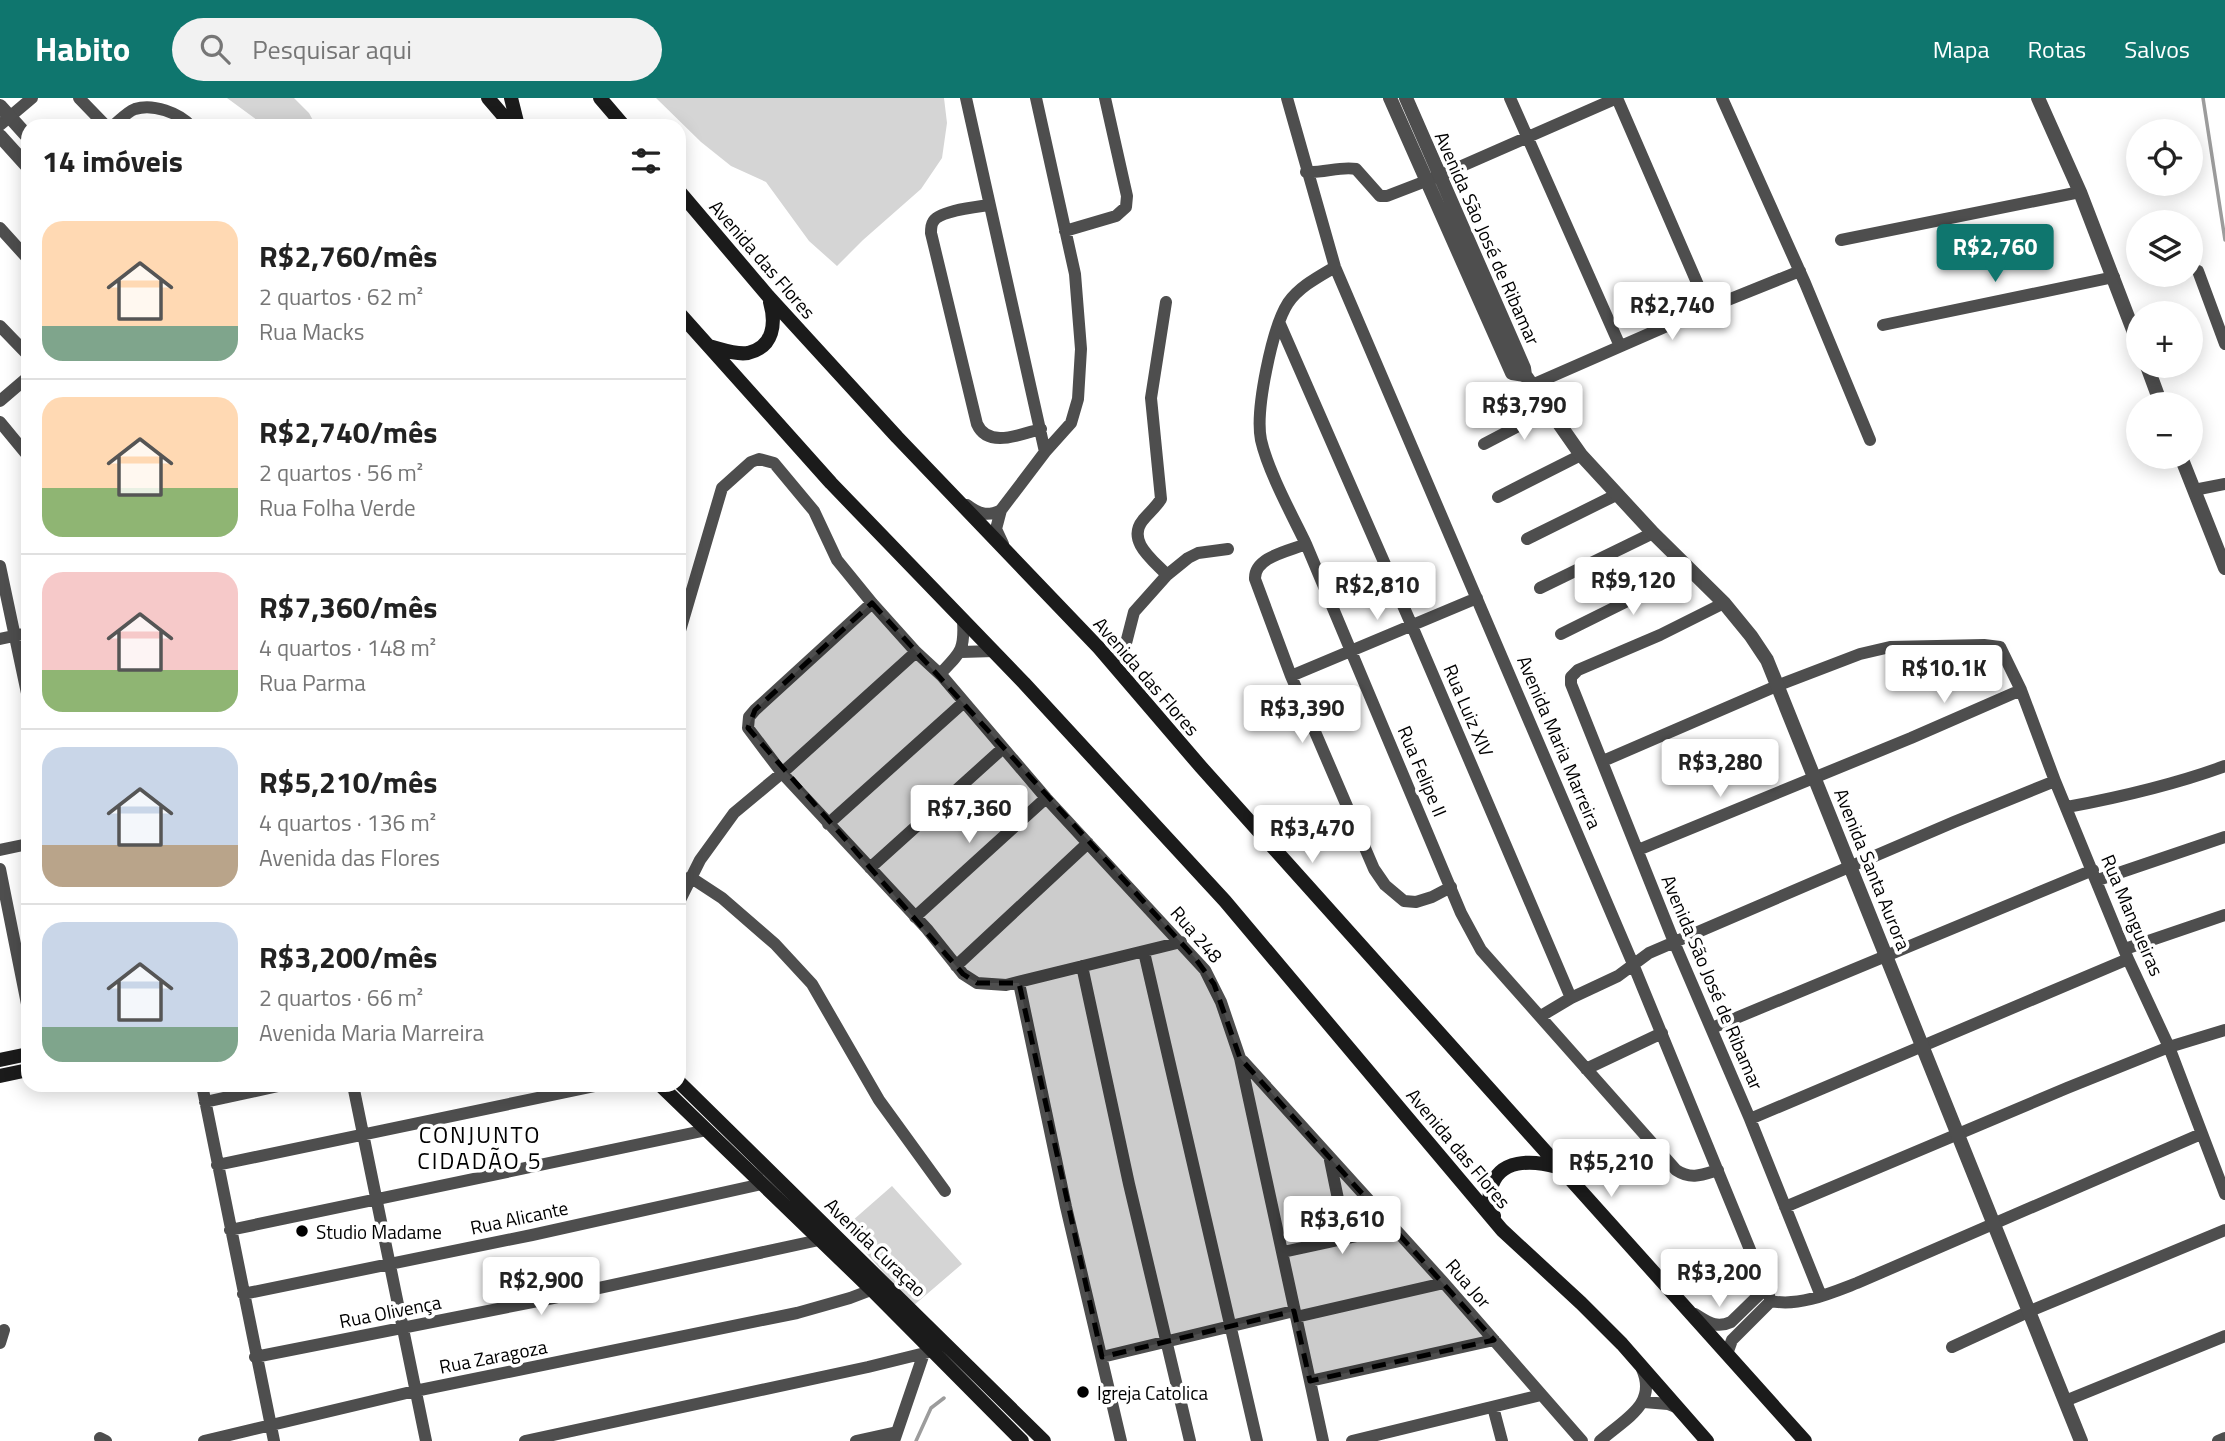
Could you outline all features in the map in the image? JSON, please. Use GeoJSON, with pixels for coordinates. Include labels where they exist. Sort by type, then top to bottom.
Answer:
{"type":"FeatureCollection","features":[{"type":"Feature","properties":{"kind":"main road"},"geometry":{"type":"LineString","coordinates":[[488,98],[506,119]]}},
{"type":"Feature","properties":{"kind":"main road"},"geometry":{"type":"LineString","coordinates":[[511,98],[516,119]]}},
{"type":"Feature","properties":{"kind":"main road"},"geometry":{"type":"LineString","coordinates":[[600,98],[618,119]]}},
{"type":"Feature","properties":{"kind":"main road","name":"Avenida das Flores"},"geometry":{"type":"LineString","coordinates":[[686,199],[768,296],[897,437],[1006,548],[1112,663],[1219,787],[1805,1441]]}},
{"type":"Feature","properties":{"kind":"main road"},"geometry":{"type":"LineString","coordinates":[[709,346],[748,353],[763,345],[771,334],[775,318],[768,296]]}},
{"type":"Feature","properties":{"kind":"main road","name":"Avenida das Flores"},"geometry":{"type":"LineString","coordinates":[[686,321],[831,483],[993,651],[1225,901],[1502,1230],[1581,1303],[1707,1441]]}},
{"type":"Feature","properties":{"kind":"main road"},"geometry":{"type":"LineString","coordinates":[[0,1060],[21,1056]]}},
{"type":"Feature","properties":{"kind":"main road"},"geometry":{"type":"LineString","coordinates":[[0,1076],[21,1072]]}},
{"type":"Feature","properties":{"kind":"main road","name":"Avenida Curaçao"},"geometry":{"type":"LineString","coordinates":[[686,1089],[879,1287],[1044,1441]]}},
{"type":"Feature","properties":{"kind":"main road","name":"Avenida Curaçao"},"geometry":{"type":"LineString","coordinates":[[667,1092],[819,1240],[879,1287],[929,1352],[1022,1441]]}},
{"type":"Feature","properties":{"kind":"main road"},"geometry":{"type":"LineString","coordinates":[[1502,1230],[1490,1209],[1489,1195],[1493,1181],[1501,1170],[1522,1162],[1540,1162],[1559,1167]]}},
{"type":"Feature","properties":{"kind":"main road"},"geometry":{"type":"LineString","coordinates":[[1008,1427],[1022,1419]]}},
{"type":"Feature","properties":{"kind":"street"},"geometry":{"type":"LineString","coordinates":[[21,131],[3,116],[32,98]]}},
{"type":"Feature","properties":{"kind":"street"},"geometry":{"type":"LineString","coordinates":[[79,98],[99,119]]}},
{"type":"Feature","properties":{"kind":"street"},"geometry":{"type":"LineString","coordinates":[[966,98],[1045,452]]}},
{"type":"Feature","properties":{"kind":"street"},"geometry":{"type":"LineString","coordinates":[[1006,548],[996,529],[1001,510],[1071,423],[1078,399],[1081,349],[1075,274],[1036,98]]}},
{"type":"Feature","properties":{"kind":"street"},"geometry":{"type":"LineString","coordinates":[[1065,231],[1116,216],[1126,208],[1127,197],[1105,98]]}},
{"type":"Feature","properties":{"kind":"street","name":"Avenida Maria Marreira"},"geometry":{"type":"LineString","coordinates":[[1287,98],[1335,267],[1633,964],[1768,1295]]}},
{"type":"Feature","properties":{"kind":"street","name":"Avenida São José de Ribamar"},"geometry":{"type":"LineString","coordinates":[[1390,98],[1432,178]]}},
{"type":"Feature","properties":{"kind":"street","name":"Avenida São José de Ribamar"},"geometry":{"type":"LineString","coordinates":[[1406,98],[1432,178],[1512,373],[1529,380]]}},
{"type":"Feature","properties":{"kind":"street"},"geometry":{"type":"LineString","coordinates":[[1510,98],[1620,346]]}},
{"type":"Feature","properties":{"kind":"street"},"geometry":{"type":"LineString","coordinates":[[1306,172],[1356,169],[1380,195],[1395,193],[1617,98],[1708,308]]}},
{"type":"Feature","properties":{"kind":"street"},"geometry":{"type":"LineString","coordinates":[[1722,98],[1800,271],[1870,440]]}},
{"type":"Feature","properties":{"kind":"street"},"geometry":{"type":"LineString","coordinates":[[2038,98],[2080,191],[2126,310]]}},
{"type":"Feature","properties":{"kind":"street"},"geometry":{"type":"LineString","coordinates":[[122,119],[135,109],[150,107],[184,119]]}},
{"type":"Feature","properties":{"kind":"street"},"geometry":{"type":"LineString","coordinates":[[0,136],[21,159]]}},
{"type":"Feature","properties":{"kind":"street"},"geometry":{"type":"LineString","coordinates":[[1841,240],[2080,191]]}},
{"type":"Feature","properties":{"kind":"street"},"geometry":{"type":"LineString","coordinates":[[989,205],[942,215],[934,219],[931,233],[980,432],[987,437],[1003,438],[1041,429]]}},
{"type":"Feature","properties":{"kind":"street"},"geometry":{"type":"LineString","coordinates":[[0,228],[21,251]]}},
{"type":"Feature","properties":{"kind":"street","name":"Rua Felipe II"},"geometry":{"type":"LineString","coordinates":[[1335,267],[1307,284],[1289,302],[1279,322],[1260,406],[1262,442],[1451,887],[1481,950],[1676,1170],[1684,1176],[1693,1177],[1718,1170]]}},
{"type":"Feature","properties":{"kind":"street"},"geometry":{"type":"LineString","coordinates":[[1529,380],[1620,346],[1800,271]]}},
{"type":"Feature","properties":{"kind":"street"},"geometry":{"type":"LineString","coordinates":[[1883,325],[2114,277]]}},
{"type":"Feature","properties":{"kind":"street"},"geometry":{"type":"LineString","coordinates":[[2203,285],[2225,344]]}},
{"type":"Feature","properties":{"kind":"street"},"geometry":{"type":"LineString","coordinates":[[1166,302],[1151,398],[1161,499],[1140,523],[1138,545],[1167,575]]}},
{"type":"Feature","properties":{"kind":"street","name":"Rua Luiz XIV"},"geometry":{"type":"LineString","coordinates":[[1279,322],[1571,998]]}},
{"type":"Feature","properties":{"kind":"street"},"geometry":{"type":"LineString","coordinates":[[0,326],[21,348]]}},
{"type":"Feature","properties":{"kind":"street","name":"Avenida Santa Aurora"},"geometry":{"type":"LineString","coordinates":[[1529,380],[1581,455],[1653,533],[1724,603],[1762,651],[1779,685],[2081,1441]]}},
{"type":"Feature","properties":{"kind":"street"},"geometry":{"type":"LineString","coordinates":[[0,401],[21,383]]}},
{"type":"Feature","properties":{"kind":"street"},"geometry":{"type":"LineString","coordinates":[[1484,444],[1549,410]]}},
{"type":"Feature","properties":{"kind":"street"},"geometry":{"type":"LineString","coordinates":[[0,422],[21,448]]}},
{"type":"Feature","properties":{"kind":"street"},"geometry":{"type":"LineString","coordinates":[[1498,497],[1581,455]]}},
{"type":"Feature","properties":{"kind":"street","name":"Rua 248"},"geometry":{"type":"LineString","coordinates":[[686,610],[722,488],[751,462],[760,459],[774,463],[814,511],[837,560],[872,603],[916,652],[940,674],[1002,749],[1200,964],[1214,984],[1240,1058],[1323,1441]]}},
{"type":"Feature","properties":{"kind":"street"},"geometry":{"type":"LineString","coordinates":[[2186,469],[2225,568]]}},
{"type":"Feature","properties":{"kind":"street"},"geometry":{"type":"LineString","coordinates":[[2194,490],[2225,484]]}},
{"type":"Feature","properties":{"kind":"street"},"geometry":{"type":"LineString","coordinates":[[1527,539],[1618,494]]}},
{"type":"Feature","properties":{"kind":"street"},"geometry":{"type":"LineString","coordinates":[[956,496],[984,515],[1001,510]]}},
{"type":"Feature","properties":{"kind":"street"},"geometry":{"type":"LineString","coordinates":[[1540,588],[1653,533]]}},
{"type":"Feature","properties":{"kind":"street"},"geometry":{"type":"LineString","coordinates":[[1306,544],[1261,563],[1255,573],[1291,676],[1362,843],[1385,885],[1404,901],[1416,902],[1451,887]]}},
{"type":"Feature","properties":{"kind":"street"},"geometry":{"type":"LineString","coordinates":[[1112,663],[1124,651],[1134,612],[1167,575],[1198,553],[1228,549]]}},
{"type":"Feature","properties":{"kind":"street"},"geometry":{"type":"LineString","coordinates":[[0,566],[21,632]]}},
{"type":"Feature","properties":{"kind":"street"},"geometry":{"type":"LineString","coordinates":[[1561,634],[1690,570]]}},
{"type":"Feature","properties":{"kind":"street"},"geometry":{"type":"LineString","coordinates":[[1291,676],[1477,598]]}},
{"type":"Feature","properties":{"kind":"street"},"geometry":{"type":"LineString","coordinates":[[872,603],[755,710],[749,717],[748,728],[782,773],[957,966],[970,980],[985,985],[1019,983],[1181,942]]}},
{"type":"Feature","properties":{"kind":"street","name":"Avenida São José de Ribamar"},"geometry":{"type":"LineString","coordinates":[[1724,603],[1660,635],[1578,670],[1571,677],[1571,684],[1674,943],[1750,1119],[1821,1296]]}},
{"type":"Feature","properties":{"kind":"street"},"geometry":{"type":"LineString","coordinates":[[940,674],[961,652],[964,636],[962,620]]}},
{"type":"Feature","properties":{"kind":"street"},"geometry":{"type":"LineString","coordinates":[[0,639],[21,635]]}},
{"type":"Feature","properties":{"kind":"street","name":"Rua Mangueiras"},"geometry":{"type":"LineString","coordinates":[[1779,685],[1860,654],[1891,647],[2000,647],[2021,690],[2055,781],[2169,1047],[2225,1194]]}},
{"type":"Feature","properties":{"kind":"street"},"geometry":{"type":"LineString","coordinates":[[961,652],[993,651]]}},
{"type":"Feature","properties":{"kind":"street"},"geometry":{"type":"LineString","coordinates":[[686,887],[700,860],[734,813],[916,652]]}},
{"type":"Feature","properties":{"kind":"street"},"geometry":{"type":"LineString","coordinates":[[1602,761],[1779,685]]}},
{"type":"Feature","properties":{"kind":"street"},"geometry":{"type":"LineString","coordinates":[[1638,850],[2021,690]]}},
{"type":"Feature","properties":{"kind":"street"},"geometry":{"type":"LineString","coordinates":[[828,824],[964,702]]}},
{"type":"Feature","properties":{"kind":"street"},"geometry":{"type":"LineString","coordinates":[[870,868],[1002,749]]}},
{"type":"Feature","properties":{"kind":"street"},"geometry":{"type":"LineString","coordinates":[[2067,807],[2186,781],[2225,766]]}},
{"type":"Feature","properties":{"kind":"street"},"geometry":{"type":"LineString","coordinates":[[1541,1016],[1571,998],[1618,976],[1649,953],[2055,781]]}},
{"type":"Feature","properties":{"kind":"street"},"geometry":{"type":"LineString","coordinates":[[915,917],[1046,798]]}},
{"type":"Feature","properties":{"kind":"street"},"geometry":{"type":"LineString","coordinates":[[1712,1028],[2095,875],[2225,837]]}},
{"type":"Feature","properties":{"kind":"street"},"geometry":{"type":"LineString","coordinates":[[957,966],[1088,843]]}},
{"type":"Feature","properties":{"kind":"street"},"geometry":{"type":"LineString","coordinates":[[0,850],[21,846]]}},
{"type":"Feature","properties":{"kind":"street"},"geometry":{"type":"LineString","coordinates":[[0,869],[21,974]]}},
{"type":"Feature","properties":{"kind":"street"},"geometry":{"type":"LineString","coordinates":[[691,877],[722,898],[775,944],[812,984],[879,1100],[945,1191]]}},
{"type":"Feature","properties":{"kind":"street"},"geometry":{"type":"LineString","coordinates":[[1750,1119],[2127,954],[2225,915]]}},
{"type":"Feature","properties":{"kind":"street"},"geometry":{"type":"LineString","coordinates":[[1144,952],[1256,1441]]}},
{"type":"Feature","properties":{"kind":"street"},"geometry":{"type":"LineString","coordinates":[[1082,967],[1129,1184],[1190,1441]]}},
{"type":"Feature","properties":{"kind":"street"},"geometry":{"type":"LineString","coordinates":[[1019,983],[1066,1207],[1121,1441]]}},
{"type":"Feature","properties":{"kind":"street"},"geometry":{"type":"LineString","coordinates":[[1785,1208],[2169,1047],[2225,1030]]}},
{"type":"Feature","properties":{"kind":"street"},"geometry":{"type":"LineString","coordinates":[[1586,1069],[1662,1033]]}},
{"type":"Feature","properties":{"kind":"street","name":"Rua Jor"},"geometry":{"type":"LineString","coordinates":[[1240,1058],[1444,1283],[1582,1441]]}},
{"type":"Feature","properties":{"kind":"street"},"geometry":{"type":"LineString","coordinates":[[203,1092],[274,1441]]}},
{"type":"Feature","properties":{"kind":"street"},"geometry":{"type":"LineString","coordinates":[[205,1102],[251,1092]]}},
{"type":"Feature","properties":{"kind":"street"},"geometry":{"type":"LineString","coordinates":[[354,1092],[426,1441]]}},
{"type":"Feature","properties":{"kind":"street"},"geometry":{"type":"LineString","coordinates":[[217,1165],[566,1092]]}},
{"type":"Feature","properties":{"kind":"street"},"geometry":{"type":"LineString","coordinates":[[230,1230],[707,1130]]}},
{"type":"Feature","properties":{"kind":"street"},"geometry":{"type":"LineString","coordinates":[[1768,1295],[1786,1302],[1821,1296],[1857,1283],[2201,1134]]}},
{"type":"Feature","properties":{"kind":"street"},"geometry":{"type":"LineString","coordinates":[[1330,1160],[1346,1238]]}},
{"type":"Feature","properties":{"kind":"street","name":"Rua Alicante"},"geometry":{"type":"LineString","coordinates":[[243,1294],[762,1184]]}},
{"type":"Feature","properties":{"kind":"street"},"geometry":{"type":"LineString","coordinates":[[1283,1251],[1394,1228]]}},
{"type":"Feature","properties":{"kind":"street"},"geometry":{"type":"LineString","coordinates":[[1952,1347],[2030,1311],[2225,1230]]}},
{"type":"Feature","properties":{"kind":"street","name":"Rua Olivença"},"geometry":{"type":"LineString","coordinates":[[255,1357],[819,1240]]}},
{"type":"Feature","properties":{"kind":"street"},"geometry":{"type":"LineString","coordinates":[[1102,1357],[1230,1326],[1444,1283]]}},
{"type":"Feature","properties":{"kind":"street","name":"Rua Zaragoza"},"geometry":{"type":"LineString","coordinates":[[204,1441],[415,1391],[764,1320],[824,1306],[879,1287]]}},
{"type":"Feature","properties":{"kind":"street"},"geometry":{"type":"LineString","coordinates":[[1672,1294],[1695,1314],[1716,1326],[1731,1322],[1768,1295]]}},
{"type":"Feature","properties":{"kind":"street"},"geometry":{"type":"LineString","coordinates":[[1727,1354],[1732,1340],[1768,1295]]}},
{"type":"Feature","properties":{"kind":"street"},"geometry":{"type":"LineString","coordinates":[[2065,1401],[2225,1336]]}},
{"type":"Feature","properties":{"kind":"street"},"geometry":{"type":"LineString","coordinates":[[1310,1381],[1494,1340]]}},
{"type":"Feature","properties":{"kind":"street"},"geometry":{"type":"LineString","coordinates":[[856,1441],[896,1437],[929,1352]]}},
{"type":"Feature","properties":{"kind":"street"},"geometry":{"type":"LineString","coordinates":[[525,1441],[830,1376],[929,1352]]}},
{"type":"Feature","properties":{"kind":"street"},"geometry":{"type":"LineString","coordinates":[[1600,1441],[1644,1402],[1648,1389],[1640,1366]]}},
{"type":"Feature","properties":{"kind":"street"},"geometry":{"type":"LineString","coordinates":[[1352,1441],[1541,1395]]}},
{"type":"Feature","properties":{"kind":"street"},"geometry":{"type":"LineString","coordinates":[[1644,1402],[1668,1404],[1678,1408]]}},
{"type":"Feature","properties":{"kind":"street"},"geometry":{"type":"LineString","coordinates":[[1493,1407],[1502,1441]]}},
{"type":"Feature","properties":{"kind":"street"},"geometry":{"type":"LineString","coordinates":[[2218,1441],[2225,1438]]}},
{"type":"Feature","properties":{"kind":"highlighted area"},"geometry":{"type":"Polygon","coordinates":[[[872,603],[1195,958],[1214,984],[1240,1058],[1494,1340],[1310,1381],[1294,1311],[1102,1357],[1019,983],[977,983],[963,974],[748,728],[755,710],[872,603]]]}},
{"type":"Feature","properties":{"kind":"shaded area"},"geometry":{"type":"Polygon","coordinates":[[[227,98],[294,98],[312,119],[256,119],[227,98]]]}},
{"type":"Feature","properties":{"kind":"shaded area"},"geometry":{"type":"Polygon","coordinates":[[[656,98],[944,98],[947,123],[942,158],[921,189],[837,266],[809,241],[766,182],[731,166],[686,127],[686,119],[677,119],[656,98]]]}},
{"type":"Feature","properties":{"kind":"shaded area"},"geometry":{"type":"Polygon","coordinates":[[[892,1186],[962,1264],[913,1306],[844,1228],[892,1186]]]}},
{"type":"Feature","properties":{"kind":"waterway"},"geometry":{"type":"LineString","coordinates":[[2203,98],[2225,240]]}},
{"type":"Feature","properties":{"kind":"waterway"},"geometry":{"type":"LineString","coordinates":[[916,1441],[931,1408],[944,1398]]}},
{"type":"Feature","properties":{"kind":"place","name":"Studio Madame"},"geometry":{"type":"Point","coordinates":[302,1231]}},
{"type":"Feature","properties":{"kind":"place","name":"Igreja Catolica"},"geometry":{"type":"Point","coordinates":[1083,1392]}},
{"type":"Feature","properties":{"kind":"district","name":"CONJUNTO CIDADÃO 5"},"geometry":{"type":"Point","coordinates":[480,1147]}}]}
